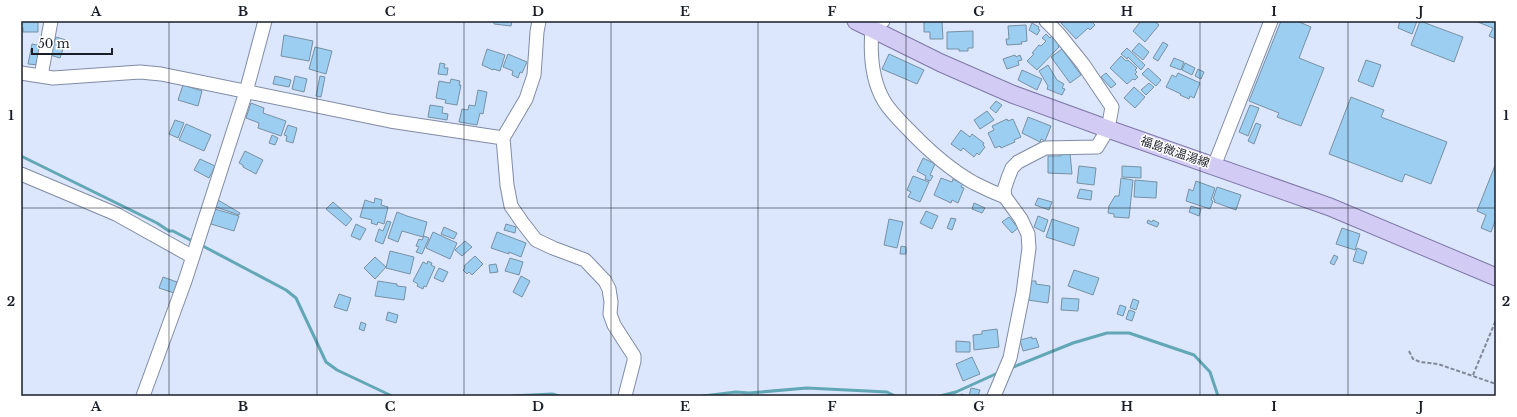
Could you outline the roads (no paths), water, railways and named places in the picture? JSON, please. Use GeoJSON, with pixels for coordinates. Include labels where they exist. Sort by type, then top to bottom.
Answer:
{"type":"FeatureCollection","features":[{"type":"Feature","properties":{"kind":"main road","name":"福島微温湯線"},"geometry":{"type":"LineString","coordinates":[[856,21],[877,25],[941,63],[1012,94],[1330,207],[1496,277]]}},
{"type":"Feature","properties":{"kind":"street"},"geometry":{"type":"LineString","coordinates":[[40,76],[51,21]]}},
{"type":"Feature","properties":{"kind":"street"},"geometry":{"type":"LineString","coordinates":[[143,396],[193,257],[246,92],[265,21]]}},
{"type":"Feature","properties":{"kind":"street"},"geometry":{"type":"LineString","coordinates":[[539,21],[534,75],[526,99],[503,138],[507,185],[511,206],[536,240],[585,260],[606,281],[611,302],[610,314],[614,325],[634,356],[625,396]]}},
{"type":"Feature","properties":{"kind":"street"},"geometry":{"type":"LineString","coordinates":[[994,396],[1003,378],[1010,358],[1023,293],[1029,248],[1028,234],[1021,219],[1005,197],[1004,190],[1012,168],[1018,162],[1045,148],[1097,147],[1108,129],[1112,107],[1083,64],[1058,33],[1046,21]]}},
{"type":"Feature","properties":{"kind":"street"},"geometry":{"type":"LineString","coordinates":[[1214,166],[1271,21]]}},
{"type":"Feature","properties":{"kind":"street"},"geometry":{"type":"LineString","coordinates":[[877,25],[870,49],[872,67],[876,82],[884,100],[896,117],[917,139],[947,165],[973,182],[1005,197]]}},
{"type":"Feature","properties":{"kind":"street"},"geometry":{"type":"LineString","coordinates":[[21,73],[71,78],[140,72],[161,74],[390,120],[503,138]]}},
{"type":"Feature","properties":{"kind":"street"},"geometry":{"type":"LineString","coordinates":[[21,174],[116,214],[193,257]]}},
{"type":"Feature","properties":{"kind":"waterway"},"geometry":{"type":"LineString","coordinates":[[21,156],[157,223],[169,231],[173,231],[194,242]]}},
{"type":"Feature","properties":{"kind":"waterway"},"geometry":{"type":"LineString","coordinates":[[201,245],[286,290],[296,298],[326,362],[337,370],[392,396]]}},
{"type":"Feature","properties":{"kind":"waterway"},"geometry":{"type":"LineString","coordinates":[[1011,368],[1073,343],[1107,333],[1129,333],[1194,355],[1210,372],[1218,396]]}},
{"type":"Feature","properties":{"kind":"waterway"},"geometry":{"type":"LineString","coordinates":[[940,396],[956,392],[1000,372]]}},
{"type":"Feature","properties":{"kind":"waterway"},"geometry":{"type":"LineString","coordinates":[[703,396],[736,392],[749,393],[807,388],[887,392],[895,396]]}},
{"type":"Feature","properties":{"kind":"waterway"},"geometry":{"type":"LineString","coordinates":[[512,396],[552,394],[559,396]]}}]}
